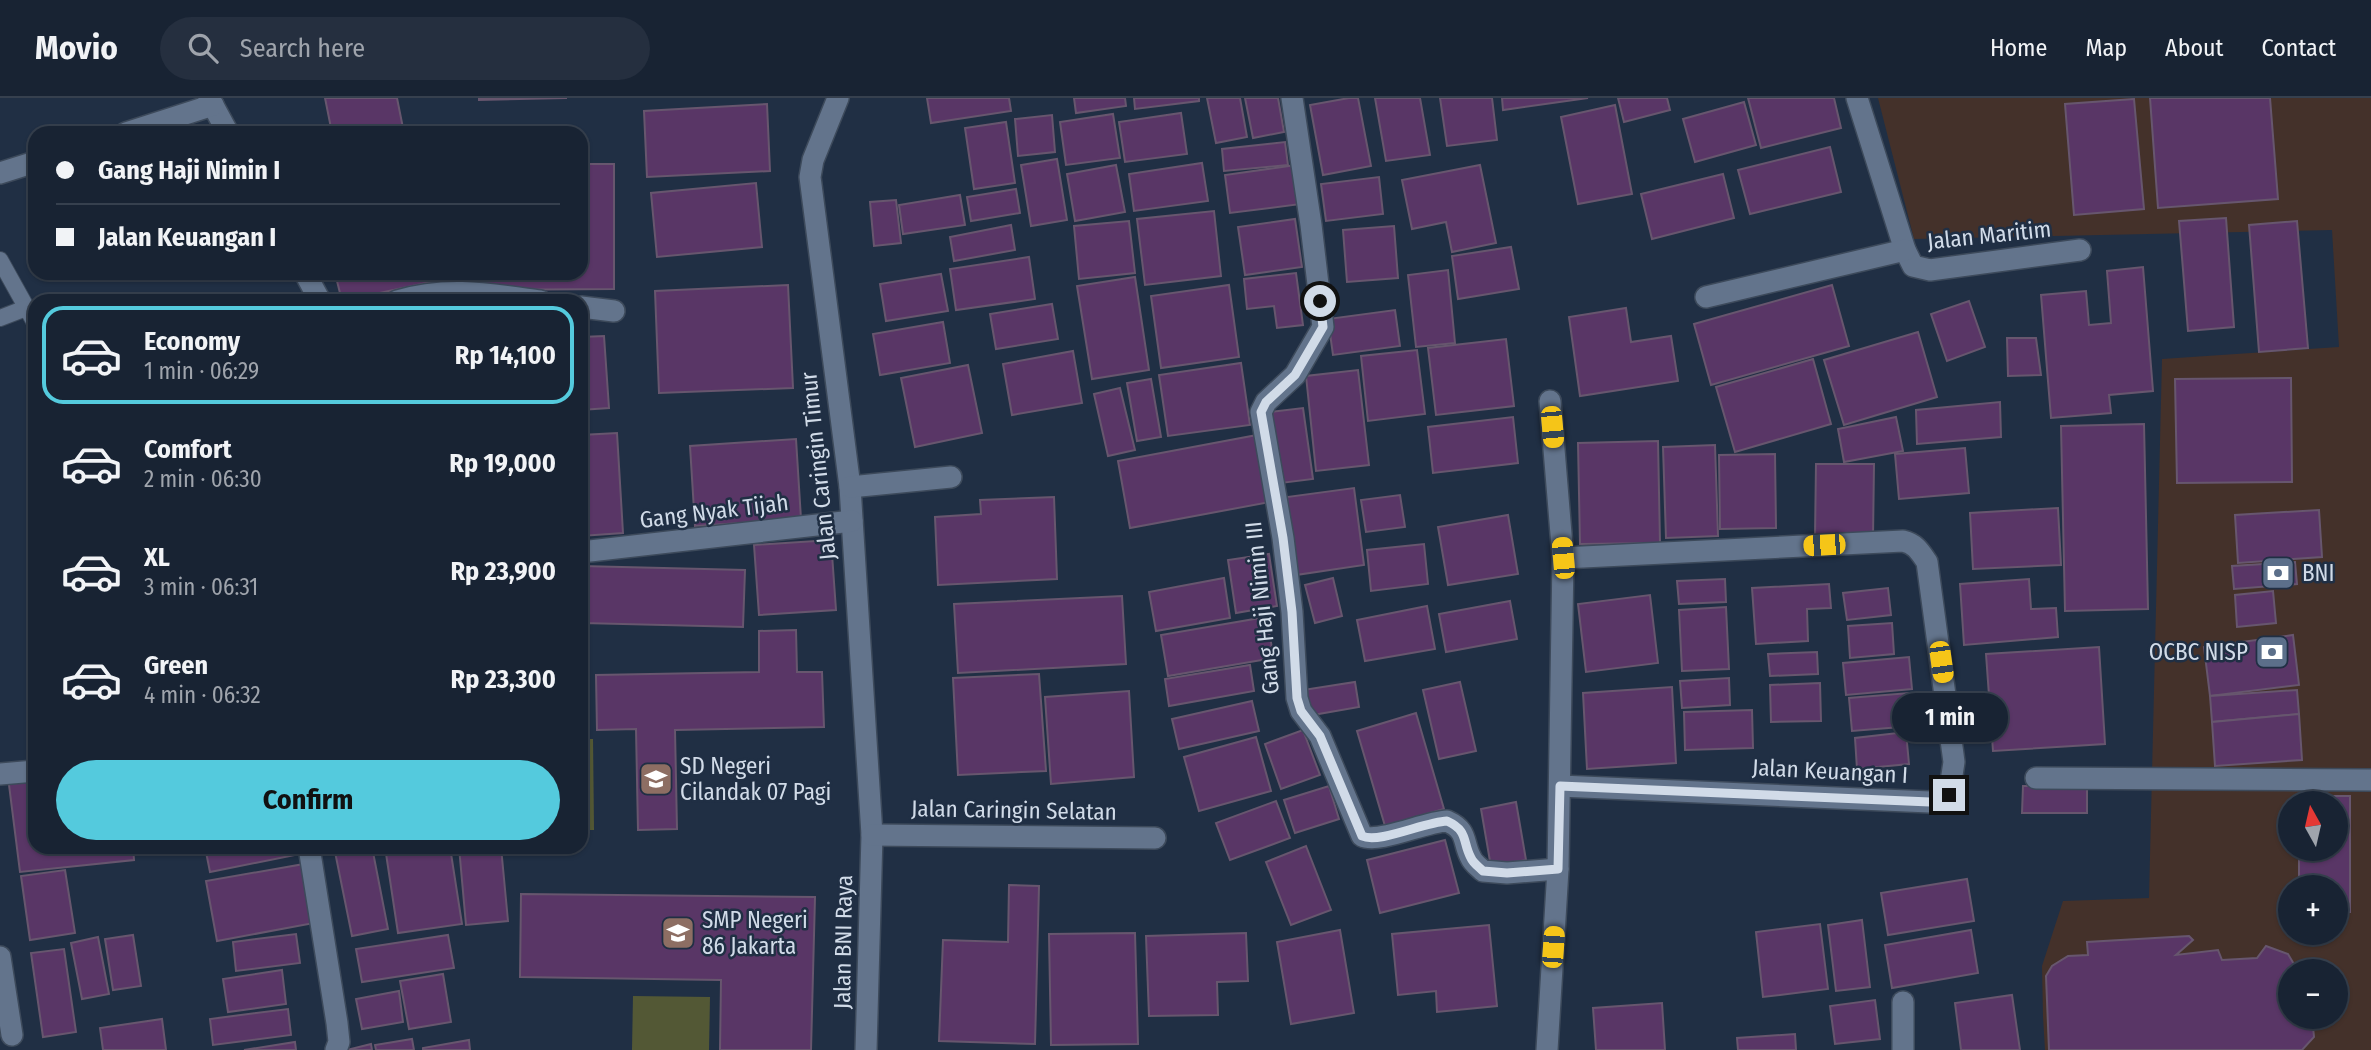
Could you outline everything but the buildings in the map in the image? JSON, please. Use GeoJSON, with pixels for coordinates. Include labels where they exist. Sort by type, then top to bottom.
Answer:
{"type":"FeatureCollection","features":[{"type":"Feature","properties":{"kind":"street","name":"Jalan Caringin Timur"},"geometry":{"type":"LineString","coordinates":[[838,98],[813,160],[810,177],[850,486],[872,835]]}},
{"type":"Feature","properties":{"kind":"street","name":"Gang Haji Nimin III"},"geometry":{"type":"LineString","coordinates":[[1292,98],[1323,327],[1295,375],[1266,402],[1261,412],[1283,538],[1301,711],[1320,736],[1362,836],[1376,839],[1441,821],[1453,824],[1460,831],[1466,840],[1471,858],[1483,871],[1507,873],[1558,869]]}},
{"type":"Feature","properties":{"kind":"street","name":"Jalan Maritim"},"geometry":{"type":"LineString","coordinates":[[1857,98],[1905,250],[1913,266],[1930,270],[2080,250]]}},
{"type":"Feature","properties":{"kind":"street"},"geometry":{"type":"LineString","coordinates":[[145,126],[211,102],[224,126]]}},
{"type":"Feature","properties":{"kind":"street"},"geometry":{"type":"LineString","coordinates":[[0,173],[28,164]]}},
{"type":"Feature","properties":{"kind":"street"},"geometry":{"type":"LineString","coordinates":[[1706,298],[1905,250]]}},
{"type":"Feature","properties":{"kind":"street"},"geometry":{"type":"LineString","coordinates":[[421,294],[451,291],[478,294]]}},
{"type":"Feature","properties":{"kind":"street"},"geometry":{"type":"LineString","coordinates":[[588,308],[614,311]]}},
{"type":"Feature","properties":{"kind":"street"},"geometry":{"type":"LineString","coordinates":[[1547,1050],[1558,869],[1563,558],[1550,401]]}},
{"type":"Feature","properties":{"kind":"street"},"geometry":{"type":"LineString","coordinates":[[850,486],[951,477]]}},
{"type":"Feature","properties":{"kind":"street","name":"Gang Nyak Tijah"},"geometry":{"type":"LineString","coordinates":[[588,551],[852,521]]}},
{"type":"Feature","properties":{"kind":"street","name":"Jalan Keuangan I"},"geometry":{"type":"LineString","coordinates":[[1560,786],[1930,802],[1949,795],[1954,762],[1927,562],[1917,547],[1910,543],[1903,541],[1563,558]]}},
{"type":"Feature","properties":{"kind":"street"},"geometry":{"type":"LineString","coordinates":[[0,774],[28,772]]}},
{"type":"Feature","properties":{"kind":"street"},"geometry":{"type":"LineString","coordinates":[[2036,778],[2371,780]]}},
{"type":"Feature","properties":{"kind":"street","name":"Jalan Caringin Selatan"},"geometry":{"type":"LineString","coordinates":[[872,835],[1155,838]]}},
{"type":"Feature","properties":{"kind":"street","name":"Jalan BNI Raya"},"geometry":{"type":"LineString","coordinates":[[866,1050],[872,835]]}},
{"type":"Feature","properties":{"kind":"street"},"geometry":{"type":"LineString","coordinates":[[310,854],[337,1023],[336,1050]]}},
{"type":"Feature","properties":{"kind":"street"},"geometry":{"type":"LineString","coordinates":[[0,957],[8,1040]]}},
{"type":"Feature","properties":{"kind":"street"},"geometry":{"type":"LineString","coordinates":[[1903,1002],[1903,1050]]}},
{"type":"Feature","properties":{"kind":"lane"},"geometry":{"type":"LineString","coordinates":[[0,260],[28,311]]}},
{"type":"Feature","properties":{"kind":"lane"},"geometry":{"type":"LineString","coordinates":[[0,318],[26,307]]}},
{"type":"Feature","properties":{"kind":"shaded area"},"geometry":{"type":"Polygon","coordinates":[[[1878,98],[2371,98],[2371,1050],[2045,1050],[2042,966],[2063,901],[2149,898],[2162,359],[2339,347],[2332,230],[1914,239],[1878,98]]]}},
{"type":"Feature","properties":{"kind":"green space"},"geometry":{"type":"Polygon","coordinates":[[[588,739],[593,739],[594,830],[588,830],[588,739]]]}},
{"type":"Feature","properties":{"kind":"green space"},"geometry":{"type":"Polygon","coordinates":[[[633,996],[710,997],[709,1050],[632,1050],[633,996]]]}},
{"type":"Feature","properties":{"kind":"place","name":"BNI"},"geometry":{"type":"Point","coordinates":[2278,573]}},
{"type":"Feature","properties":{"kind":"place","name":"OCBC NISP"},"geometry":{"type":"Point","coordinates":[2272,652]}},
{"type":"Feature","properties":{"kind":"place","name":"SD Negeri Cilandak 07 Pagi"},"geometry":{"type":"Point","coordinates":[656,779]}},
{"type":"Feature","properties":{"kind":"place","name":"SMP Negeri 86 Jakarta"},"geometry":{"type":"Point","coordinates":[678,933]}},
{"type":"Feature","properties":{"kind":"route"},"geometry":{"type":"LineString","coordinates":[[1320,301],[1323,327],[1295,375],[1266,402],[1261,412],[1283,538],[1292,612],[1297,698],[1301,711],[1320,736],[1362,836],[1376,839],[1419,825],[1447,821],[1460,831],[1466,840],[1471,858],[1483,871],[1507,873],[1558,869],[1560,786],[1930,802],[1949,795]]}}]}
